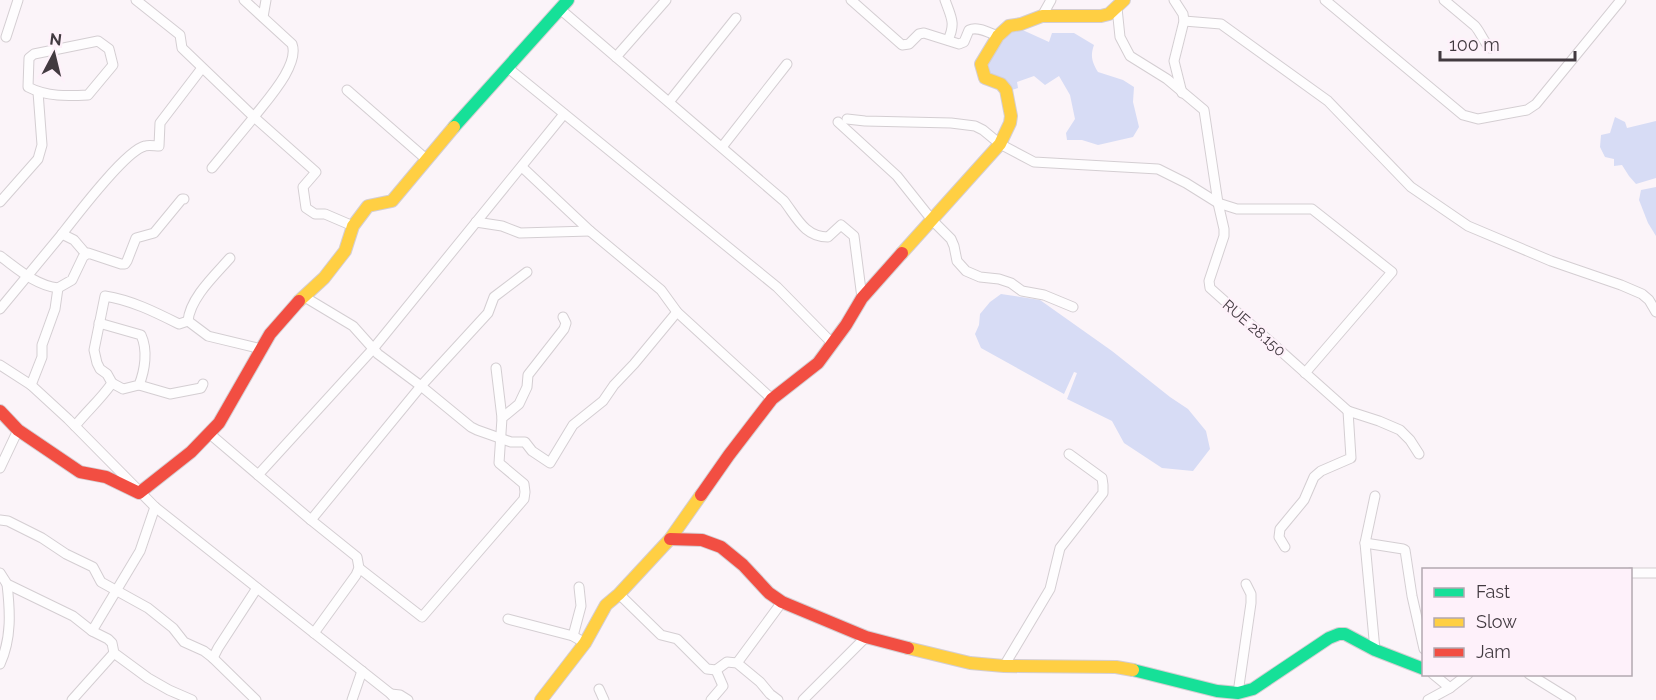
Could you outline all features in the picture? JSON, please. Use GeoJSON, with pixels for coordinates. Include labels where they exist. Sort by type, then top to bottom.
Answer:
{"type":"FeatureCollection","features":[{"type":"Feature","properties":{"kind":"street"},"geometry":{"type":"LineString","coordinates":[[6,38],[18,0]]}},
{"type":"Feature","properties":{"kind":"street"},"geometry":{"type":"LineString","coordinates":[[136,0],[180,35],[182,48],[316,172],[303,187],[306,208],[315,214],[325,214],[353,226]]}},
{"type":"Feature","properties":{"kind":"street"},"geometry":{"type":"LineString","coordinates":[[212,168],[284,78],[293,56],[292,44],[244,0]]}},
{"type":"Feature","properties":{"kind":"street"},"geometry":{"type":"LineString","coordinates":[[263,17],[266,0]]}},
{"type":"Feature","properties":{"kind":"street"},"geometry":{"type":"LineString","coordinates":[[616,57],[666,0]]}},
{"type":"Feature","properties":{"kind":"street"},"geometry":{"type":"LineString","coordinates":[[851,0],[902,45],[909,44],[919,34],[924,33],[959,44],[964,42],[972,28],[998,36]]}},
{"type":"Feature","properties":{"kind":"street"},"geometry":{"type":"LineString","coordinates":[[945,0],[953,30],[948,40]]}},
{"type":"Feature","properties":{"kind":"street"},"geometry":{"type":"LineString","coordinates":[[1042,15],[1051,0]]}},
{"type":"Feature","properties":{"kind":"street"},"geometry":{"type":"LineString","coordinates":[[1174,0],[1183,14],[1184,21],[1174,61],[1182,93]]}},
{"type":"Feature","properties":{"kind":"street"},"geometry":{"type":"LineString","coordinates":[[1325,0],[1463,116],[1478,119],[1527,110],[1536,104],[1620,0]]}},
{"type":"Feature","properties":{"kind":"street"},"geometry":{"type":"LineString","coordinates":[[1444,0],[1475,26],[1490,48]]}},
{"type":"Feature","properties":{"kind":"street"},"geometry":{"type":"LineString","coordinates":[[541,700],[585,643],[606,605],[670,539],[772,399],[819,363],[862,298],[1000,144],[1011,116],[1006,90],[1001,84],[985,78],[981,64],[998,36],[1009,26],[1021,24],[1042,15],[1101,16],[1109,14],[1120,4]]}},
{"type":"Feature","properties":{"kind":"street","name":"RUE 28.150"},"geometry":{"type":"LineString","coordinates":[[1120,4],[1120,38],[1130,56],[1167,79],[1204,110],[1224,229],[1224,237],[1209,281],[1210,288],[1348,411]]}},
{"type":"Feature","properties":{"kind":"street"},"geometry":{"type":"LineString","coordinates":[[139,493],[176,467],[210,434],[270,334],[303,296],[324,278],[345,251],[353,226],[368,206],[392,201],[426,159],[564,5],[616,57],[784,201],[804,228],[819,237],[828,237],[841,225],[854,236],[862,298]]}},
{"type":"Feature","properties":{"kind":"street"},"geometry":{"type":"LineString","coordinates":[[669,102],[736,18]]}},
{"type":"Feature","properties":{"kind":"street"},"geometry":{"type":"LineString","coordinates":[[1184,21],[1221,24],[1328,101],[1411,187],[1468,226],[1551,261],[1642,294],[1656,312]]}},
{"type":"Feature","properties":{"kind":"street"},"geometry":{"type":"LineString","coordinates":[[98,41],[109,49],[113,65],[88,95],[63,96],[38,92],[28,87],[29,58],[34,54],[98,41]]}},
{"type":"Feature","properties":{"kind":"street"},"geometry":{"type":"LineString","coordinates":[[722,147],[787,64]]}},
{"type":"Feature","properties":{"kind":"street"},"geometry":{"type":"LineString","coordinates":[[0,309],[106,179],[137,149],[159,146],[159,123],[202,68]]}},
{"type":"Feature","properties":{"kind":"street"},"geometry":{"type":"LineString","coordinates":[[508,68],[777,287],[833,344]]}},
{"type":"Feature","properties":{"kind":"street"},"geometry":{"type":"LineString","coordinates":[[347,90],[426,159]]}},
{"type":"Feature","properties":{"kind":"street"},"geometry":{"type":"LineString","coordinates":[[0,202],[38,159],[42,145],[38,92]]}},
{"type":"Feature","properties":{"kind":"street"},"geometry":{"type":"LineString","coordinates":[[258,475],[373,349],[564,114]]}},
{"type":"Feature","properties":{"kind":"street"},"geometry":{"type":"LineString","coordinates":[[1073,307],[1044,295],[1022,291],[1011,283],[999,279],[980,277],[966,272],[957,261],[951,239],[932,220],[897,176],[842,120],[951,123],[975,126],[1000,144],[1034,162],[1158,169],[1218,203],[1237,209],[1312,209],[1392,272],[1305,373]]}},
{"type":"Feature","properties":{"kind":"street"},"geometry":{"type":"LineString","coordinates":[[522,167],[590,231],[661,290],[677,312],[772,399]]}},
{"type":"Feature","properties":{"kind":"street"},"geometry":{"type":"LineString","coordinates":[[0,256],[27,277],[57,288],[72,280],[86,254],[90,253],[124,264],[136,238],[154,233],[184,199]]}},
{"type":"Feature","properties":{"kind":"street"},"geometry":{"type":"LineString","coordinates":[[476,222],[502,226],[520,233],[590,231]]}},
{"type":"Feature","properties":{"kind":"street"},"geometry":{"type":"LineString","coordinates":[[62,234],[74,240],[86,254]]}},
{"type":"Feature","properties":{"kind":"street"},"geometry":{"type":"LineString","coordinates":[[188,321],[201,290],[230,258]]}},
{"type":"Feature","properties":{"kind":"street"},"geometry":{"type":"LineString","coordinates":[[311,520],[422,386],[488,313],[494,297],[527,272]]}},
{"type":"Feature","properties":{"kind":"street"},"geometry":{"type":"LineString","coordinates":[[31,385],[42,357],[42,345],[55,309],[57,288]]}},
{"type":"Feature","properties":{"kind":"street"},"geometry":{"type":"LineString","coordinates":[[188,321],[179,324],[122,299],[105,296],[94,350],[95,356],[100,369],[107,374],[112,383],[123,389],[139,385],[170,394],[201,388],[203,384]]}},
{"type":"Feature","properties":{"kind":"street"},"geometry":{"type":"LineString","coordinates":[[303,296],[350,323],[373,349],[471,427],[511,442],[525,442],[532,451],[550,463],[573,424],[603,401],[677,312]]}},
{"type":"Feature","properties":{"kind":"street"},"geometry":{"type":"LineString","coordinates":[[502,418],[519,404],[527,387],[528,375],[564,329],[566,323],[563,317]]}},
{"type":"Feature","properties":{"kind":"street"},"geometry":{"type":"LineString","coordinates":[[188,321],[208,336],[262,348]]}},
{"type":"Feature","properties":{"kind":"street"},"geometry":{"type":"LineString","coordinates":[[99,323],[141,335],[144,342],[144,372],[139,385]]}},
{"type":"Feature","properties":{"kind":"street"},"geometry":{"type":"LineString","coordinates":[[0,364],[31,385],[155,507],[393,697],[400,695],[408,700]]}},
{"type":"Feature","properties":{"kind":"street"},"geometry":{"type":"LineString","coordinates":[[359,568],[422,617],[524,499],[524,484],[499,463],[502,418],[495,369]]}},
{"type":"Feature","properties":{"kind":"street"},"geometry":{"type":"LineString","coordinates":[[75,426],[102,398],[112,383]]}},
{"type":"Feature","properties":{"kind":"street"},"geometry":{"type":"LineString","coordinates":[[0,411],[18,430],[80,472],[106,477],[139,493]]}},
{"type":"Feature","properties":{"kind":"street"},"geometry":{"type":"LineString","coordinates":[[1285,547],[1279,533],[1304,500],[1314,477],[1321,471],[1350,458],[1348,411],[1400,430],[1419,454]]}},
{"type":"Feature","properties":{"kind":"street"},"geometry":{"type":"LineString","coordinates":[[0,468],[18,430]]}},
{"type":"Feature","properties":{"kind":"street"},"geometry":{"type":"LineString","coordinates":[[210,434],[357,557],[359,568],[356,575],[314,633]]}},
{"type":"Feature","properties":{"kind":"street"},"geometry":{"type":"LineString","coordinates":[[1004,666],[1050,589],[1060,548],[1103,493],[1101,478],[1069,454]]}},
{"type":"Feature","properties":{"kind":"street"},"geometry":{"type":"LineString","coordinates":[[1375,496],[1365,543],[1375,650]]}},
{"type":"Feature","properties":{"kind":"street"},"geometry":{"type":"LineString","coordinates":[[92,631],[140,551],[155,507]]}},
{"type":"Feature","properties":{"kind":"street"},"geometry":{"type":"LineString","coordinates":[[0,520],[8,521],[42,538],[66,554],[93,567],[101,582],[148,608],[173,628],[184,642],[213,658],[256,700]]}},
{"type":"Feature","properties":{"kind":"street"},"geometry":{"type":"LineString","coordinates":[[670,539],[702,540],[721,547],[782,603],[866,637],[970,663],[1004,666],[1116,667],[1217,691],[1253,695],[1334,635],[1345,634],[1375,650],[1420,665]]}},
{"type":"Feature","properties":{"kind":"street"},"geometry":{"type":"LineString","coordinates":[[1365,543],[1405,550],[1422,639]]}},
{"type":"Feature","properties":{"kind":"street"},"geometry":{"type":"LineString","coordinates":[[0,573],[7,584],[10,610],[8,639],[0,664]]}},
{"type":"Feature","properties":{"kind":"street"},"geometry":{"type":"LineString","coordinates":[[1632,573],[1656,573]]}},
{"type":"Feature","properties":{"kind":"street"},"geometry":{"type":"LineString","coordinates":[[7,584],[74,616],[92,631],[108,639],[112,643],[114,653],[148,678],[192,700]]}},
{"type":"Feature","properties":{"kind":"street"},"geometry":{"type":"LineString","coordinates":[[1238,693],[1251,603],[1251,594],[1246,584]]}},
{"type":"Feature","properties":{"kind":"street"},"geometry":{"type":"LineString","coordinates":[[573,636],[581,606],[579,587]]}},
{"type":"Feature","properties":{"kind":"street"},"geometry":{"type":"LineString","coordinates":[[213,658],[257,588]]}},
{"type":"Feature","properties":{"kind":"street"},"geometry":{"type":"LineString","coordinates":[[619,594],[661,635],[677,639],[707,669],[716,670],[727,662],[737,663],[778,700]]}},
{"type":"Feature","properties":{"kind":"street"},"geometry":{"type":"LineString","coordinates":[[737,663],[782,603]]}},
{"type":"Feature","properties":{"kind":"street"},"geometry":{"type":"LineString","coordinates":[[508,619],[573,636],[585,643]]}},
{"type":"Feature","properties":{"kind":"street"},"geometry":{"type":"LineString","coordinates":[[803,700],[866,637]]}},
{"type":"Feature","properties":{"kind":"street"},"geometry":{"type":"LineString","coordinates":[[72,700],[114,653]]}},
{"type":"Feature","properties":{"kind":"street"},"geometry":{"type":"LineString","coordinates":[[711,700],[723,686],[716,670]]}},
{"type":"Feature","properties":{"kind":"street"},"geometry":{"type":"LineString","coordinates":[[352,700],[362,671]]}},
{"type":"Feature","properties":{"kind":"street"},"geometry":{"type":"LineString","coordinates":[[1434,676],[1450,688]]}},
{"type":"Feature","properties":{"kind":"street"},"geometry":{"type":"LineString","coordinates":[[1428,700],[1467,676]]}},
{"type":"Feature","properties":{"kind":"street"},"geometry":{"type":"LineString","coordinates":[[1531,676],[1571,700]]}},
{"type":"Feature","properties":{"kind":"street"},"geometry":{"type":"LineString","coordinates":[[239,682],[243,690],[243,700]]}},
{"type":"Feature","properties":{"kind":"street"},"geometry":{"type":"LineString","coordinates":[[599,689],[604,700]]}},
{"type":"Feature","properties":{"kind":"water"},"geometry":{"type":"Polygon","coordinates":[[[1016,27],[1049,42],[1052,33],[1074,33],[1094,45],[1092,59],[1098,72],[1123,80],[1134,87],[1133,102],[1139,127],[1133,137],[1098,145],[1082,140],[1067,140],[1066,133],[1075,119],[1070,95],[1059,76],[1045,85],[1034,76],[1017,82],[1018,88],[1012,90],[1001,77],[991,76],[986,59],[1016,27]]]}},
{"type":"Feature","properties":{"kind":"water"},"geometry":{"type":"Polygon","coordinates":[[[1615,117],[1625,122],[1627,128],[1656,121],[1656,178],[1636,184],[1622,165],[1614,166],[1614,159],[1605,157],[1600,147],[1601,135],[1610,133],[1615,117]]]}},
{"type":"Feature","properties":{"kind":"water"},"geometry":{"type":"Polygon","coordinates":[[[1656,187],[1656,236],[1639,200],[1641,190],[1656,187]]]}},
{"type":"Feature","properties":{"kind":"water"},"geometry":{"type":"Polygon","coordinates":[[[1001,294],[1040,300],[1188,409],[1206,431],[1210,449],[1193,471],[1162,468],[1124,443],[1112,421],[1067,399],[1077,373],[1074,372],[1064,394],[981,348],[975,334],[980,314],[1001,294]]]}},
{"type":"Feature","properties":{"kind":"traffic: fast"},"geometry":{"type":"LineString","coordinates":[[454,127],[568,0]]}},
{"type":"Feature","properties":{"kind":"traffic: fast"},"geometry":{"type":"LineString","coordinates":[[1133,670],[1217,691],[1238,693],[1253,689],[1329,638],[1339,634],[1345,634],[1375,650],[1422,668]]}},
{"type":"Feature","properties":{"kind":"traffic: slow"},"geometry":{"type":"LineString","coordinates":[[902,253],[1000,144],[1010,123],[1011,116],[1006,90],[1001,84],[985,78],[981,64],[998,36],[1009,26],[1042,16],[1109,14],[1124,0]]}},
{"type":"Feature","properties":{"kind":"traffic: slow"},"geometry":{"type":"LineString","coordinates":[[299,301],[324,278],[345,251],[353,226],[368,206],[392,201],[454,127]]}},
{"type":"Feature","properties":{"kind":"traffic: slow"},"geometry":{"type":"LineString","coordinates":[[541,700],[585,643],[606,605],[670,539],[701,495]]}},
{"type":"Feature","properties":{"kind":"traffic: slow"},"geometry":{"type":"LineString","coordinates":[[908,648],[970,663],[1004,666],[1116,667],[1133,670]]}},
{"type":"Feature","properties":{"kind":"traffic: jam"},"geometry":{"type":"LineString","coordinates":[[701,495],[772,399],[818,363],[846,325],[862,298],[902,253]]}},
{"type":"Feature","properties":{"kind":"traffic: jam"},"geometry":{"type":"LineString","coordinates":[[0,411],[18,430],[80,472],[106,477],[139,493],[191,452],[219,423],[270,334],[299,301]]}},
{"type":"Feature","properties":{"kind":"traffic: jam"},"geometry":{"type":"LineString","coordinates":[[670,539],[702,540],[721,547],[743,565],[769,593],[782,602],[866,637],[908,648]]}}]}
